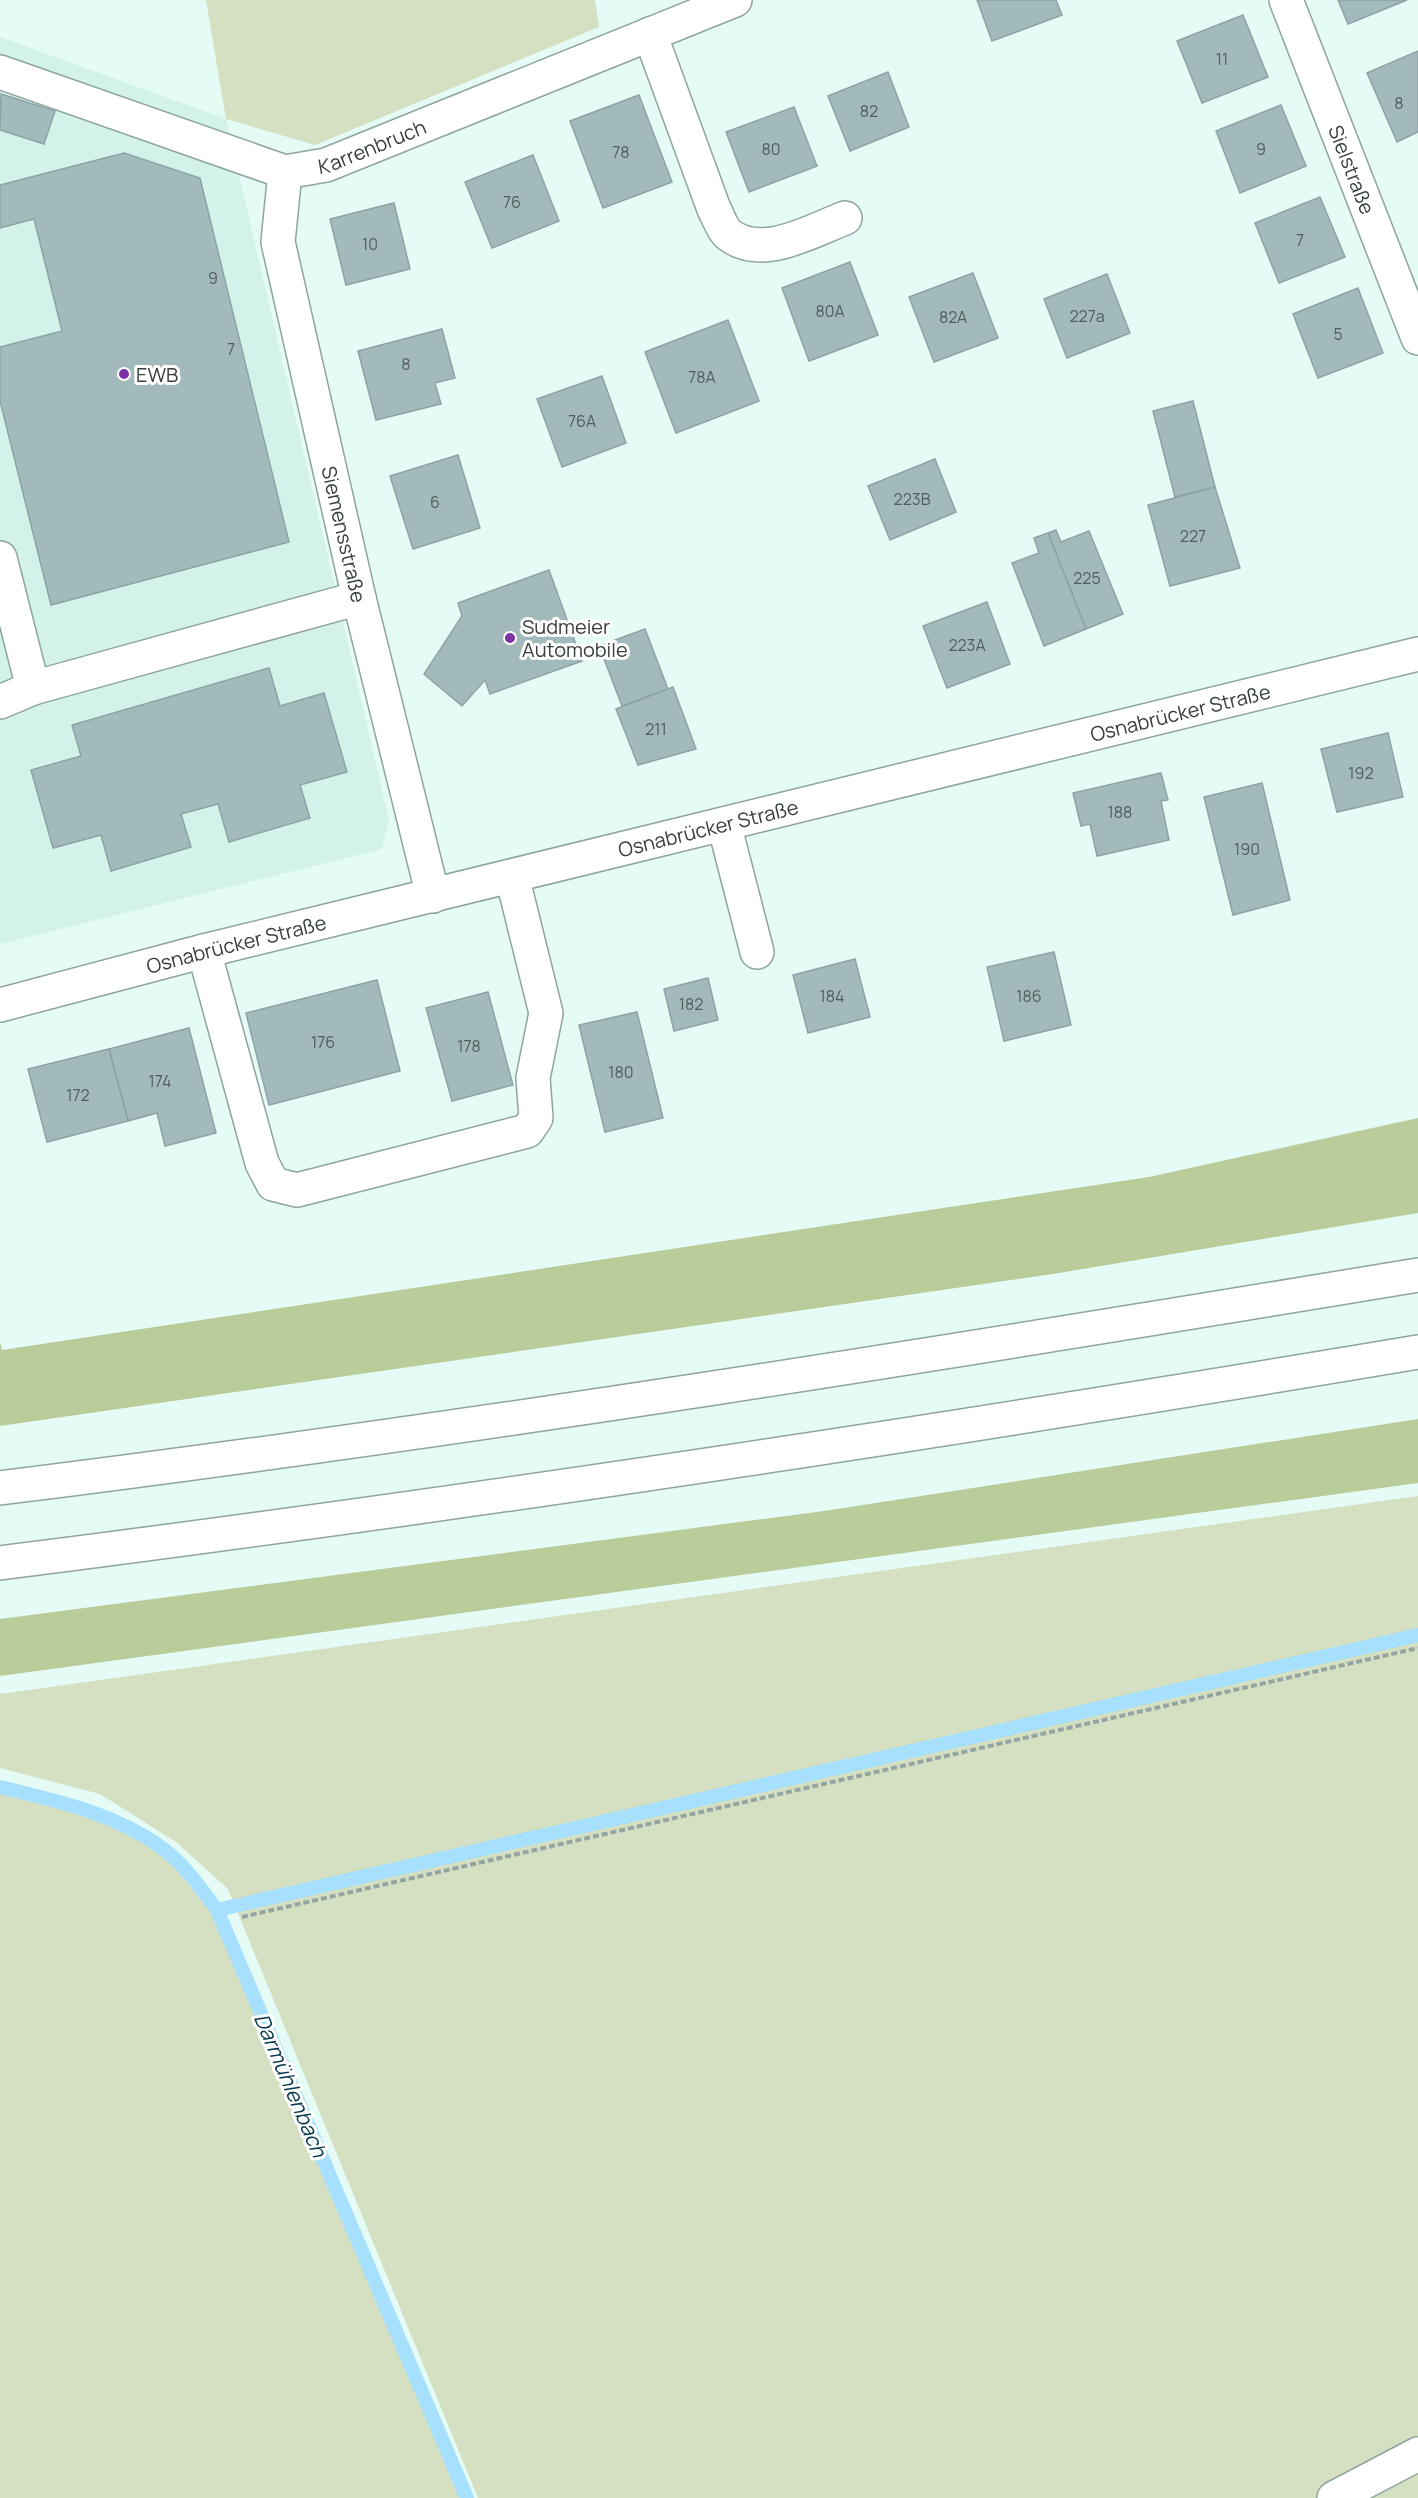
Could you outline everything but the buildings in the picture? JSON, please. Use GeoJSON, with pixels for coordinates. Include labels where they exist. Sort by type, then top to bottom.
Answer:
{"type":"FeatureCollection","features":[{"type":"Feature","properties":{"kind":"main road","name":"Karrenbruch"},"geometry":{"type":"LineString","coordinates":[[0,72],[285,172],[326,165],[735,0]]}},
{"type":"Feature","properties":{"kind":"main road","name":"Sielstraße"},"geometry":{"type":"LineString","coordinates":[[1286,0],[1418,338]]}},
{"type":"Feature","properties":{"kind":"main road"},"geometry":{"type":"LineString","coordinates":[[650,34],[714,209],[727,233],[751,245],[777,243],[845,218]]}},
{"type":"Feature","properties":{"kind":"main road","name":"Siemensstraße"},"geometry":{"type":"LineString","coordinates":[[285,172],[278,242],[359,598],[433,896]]}},
{"type":"Feature","properties":{"kind":"main road"},"geometry":{"type":"LineString","coordinates":[[0,558],[33,688]]}},
{"type":"Feature","properties":{"kind":"main road"},"geometry":{"type":"LineString","coordinates":[[0,702],[33,688],[359,598]]}},
{"type":"Feature","properties":{"kind":"main road","name":"Osnabrücker Straße"},"geometry":{"type":"LineString","coordinates":[[0,1005],[204,951],[1418,654]]}},
{"type":"Feature","properties":{"kind":"main road"},"geometry":{"type":"LineString","coordinates":[[724,824],[757,952]]}},
{"type":"Feature","properties":{"kind":"main road"},"geometry":{"type":"LineString","coordinates":[[204,951],[262,1163],[273,1184],[297,1190],[527,1131],[536,1118],[533,1078],[546,1013],[512,876]]}},
{"type":"Feature","properties":{"kind":"main road"},"geometry":{"type":"LineString","coordinates":[[0,1488],[274,1453],[1011,1342],[1418,1275]]}},
{"type":"Feature","properties":{"kind":"main road"},"geometry":{"type":"LineString","coordinates":[[0,1563],[270,1528],[1021,1419],[1418,1352]]}},
{"type":"Feature","properties":{"kind":"main road"},"geometry":{"type":"LineString","coordinates":[[1334,2498],[1418,2454]]}},
{"type":"Feature","properties":{"kind":"path"},"geometry":{"type":"LineString","coordinates":[[242,1917],[1418,1648]]}},
{"type":"Feature","properties":{"kind":"shaded area"},"geometry":{"type":"Polygon","coordinates":[[[206,0],[595,0],[599,27],[315,145],[226,119],[206,0]]]}},
{"type":"Feature","properties":{"kind":"shaded area"},"geometry":{"type":"Polygon","coordinates":[[[0,37],[226,119],[389,820],[382,849],[0,944],[0,37]]]}},
{"type":"Feature","properties":{"kind":"shaded area"},"geometry":{"type":"Polygon","coordinates":[[[1418,1496],[1418,2498],[478,2498],[228,1889],[176,1842],[100,1794],[0,1768],[0,1694],[1418,1496]]]}},
{"type":"Feature","properties":{"kind":"shaded area"},"geometry":{"type":"Polygon","coordinates":[[[0,1793],[100,1820],[161,1852],[212,1912],[460,2498],[0,2498],[0,1793]]]}},
{"type":"Feature","properties":{"kind":"green space"},"geometry":{"type":"Polygon","coordinates":[[[1418,1118],[1418,1213],[1053,1274],[0,1426],[0,1342],[2,1350],[1149,1177],[1418,1118]]]}},
{"type":"Feature","properties":{"kind":"green space"},"geometry":{"type":"Polygon","coordinates":[[[1418,1419],[1418,1483],[0,1676],[0,1619],[824,1511],[1418,1419]]]}},
{"type":"Feature","properties":{"kind":"waterway"},"geometry":{"type":"LineString","coordinates":[[217,1910],[1418,1635]]}},
{"type":"Feature","properties":{"kind":"waterway","name":"Darmühlenbach"},"geometry":{"type":"LineString","coordinates":[[0,1787],[105,1817],[144,1836],[178,1861],[217,1910],[467,2498]]}},
{"type":"Feature","properties":{"kind":"place","name":"EWB"},"geometry":{"type":"Point","coordinates":[124,374]}},
{"type":"Feature","properties":{"kind":"place","name":"Sudmeier Automobile"},"geometry":{"type":"Point","coordinates":[510,638]}}]}
